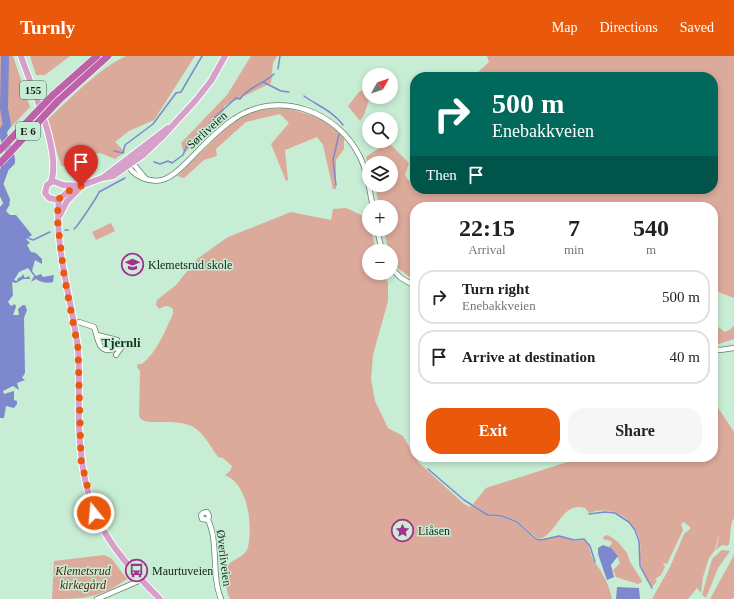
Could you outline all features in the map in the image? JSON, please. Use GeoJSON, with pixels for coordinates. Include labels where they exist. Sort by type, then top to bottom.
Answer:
{"type":"FeatureCollection","features":[{"type":"Feature","properties":{"kind":"highway","name":"E 6"},"geometry":{"type":"LineString","coordinates":[[0,150],[55,98],[103,57],[112,56]]}},
{"type":"Feature","properties":{"kind":"highway","name":"E 6"},"geometry":{"type":"LineString","coordinates":[[0,162],[55,98]]}},
{"type":"Feature","properties":{"kind":"main road","name":"155"},"geometry":{"type":"LineString","coordinates":[[21,56],[39,105],[53,164],[64,193]]}},
{"type":"Feature","properties":{"kind":"main road"},"geometry":{"type":"LineString","coordinates":[[52,200],[59,199],[64,193],[83,185],[112,176],[131,164],[159,140],[202,93],[225,56]]}},
{"type":"Feature","properties":{"kind":"main road"},"geometry":{"type":"LineString","coordinates":[[102,178],[156,136],[171,127]]}},
{"type":"Feature","properties":{"kind":"main road","name":"155"},"geometry":{"type":"LineString","coordinates":[[53,164],[51,182],[46,187],[45,193],[52,200],[58,219]]}},
{"type":"Feature","properties":{"kind":"main road"},"geometry":{"type":"LineString","coordinates":[[51,182],[83,185]]}},
{"type":"Feature","properties":{"kind":"main road"},"geometry":{"type":"LineString","coordinates":[[58,219],[67,201],[83,185]]}},
{"type":"Feature","properties":{"kind":"main road","name":"155"},"geometry":{"type":"LineString","coordinates":[[59,199],[58,219],[66,288],[78,348],[81,460],[86,485],[94,513],[104,534],[121,558],[160,599]]}},
{"type":"Feature","properties":{"kind":"street","name":"Sørliveien"},"geometry":{"type":"LineString","coordinates":[[127,159],[138,176],[158,181],[174,174],[215,134],[239,116],[260,107],[275,105],[287,106],[319,114],[333,123],[345,135],[352,143],[363,164],[371,200]]}},
{"type":"Feature","properties":{"kind":"street"},"geometry":{"type":"LineString","coordinates":[[398,275],[410,283]]}},
{"type":"Feature","properties":{"kind":"street"},"geometry":{"type":"LineString","coordinates":[[80,322],[94,326],[99,344],[106,349],[113,350],[123,345],[116,355]]}},
{"type":"Feature","properties":{"kind":"street"},"geometry":{"type":"LineString","coordinates":[[97,335],[117,340]]}},
{"type":"Feature","properties":{"kind":"street"},"geometry":{"type":"LineString","coordinates":[[718,350],[734,348]]}},
{"type":"Feature","properties":{"kind":"street","name":"Øverliveien"},"geometry":{"type":"LineString","coordinates":[[208,520],[212,532],[217,583],[221,599]]}},
{"type":"Feature","properties":{"kind":"street"},"geometry":{"type":"LineString","coordinates":[[97,599],[141,580]]}},
{"type":"Feature","properties":{"kind":"green space"},"geometry":{"type":"Polygon","coordinates":[[[0,56],[13,56],[30,107],[0,139],[0,56]]]}},
{"type":"Feature","properties":{"kind":"green space"},"geometry":{"type":"Polygon","coordinates":[[[30,56],[70,56],[45,75],[36,75],[30,56]]]}},
{"type":"Feature","properties":{"kind":"green space"},"geometry":{"type":"Polygon","coordinates":[[[126,56],[195,56],[154,120],[129,131],[115,142],[125,152],[115,159],[100,153],[81,155],[69,169],[61,165],[47,120],[95,76],[126,56]]]}},
{"type":"Feature","properties":{"kind":"green space"},"geometry":{"type":"Polygon","coordinates":[[[251,56],[277,56],[273,63],[271,83],[224,106],[222,120],[184,153],[181,143],[227,95],[251,56]]]}},
{"type":"Feature","properties":{"kind":"green space"},"geometry":{"type":"Polygon","coordinates":[[[487,56],[734,56],[734,298],[718,292],[718,202],[410,202],[410,277],[398,268],[398,244],[387,244],[385,236],[398,236],[398,200],[378,200],[376,192],[398,192],[398,156],[367,156],[379,148],[394,148],[409,163],[405,175],[410,182],[410,194],[718,194],[718,72],[478,72],[489,62],[487,56]]]}},
{"type":"Feature","properties":{"kind":"green space"},"geometry":{"type":"Polygon","coordinates":[[[362,90],[362,104],[368,104],[365,112],[362,112],[362,118],[360,121],[348,106],[362,90]]]}},
{"type":"Feature","properties":{"kind":"green space"},"geometry":{"type":"Polygon","coordinates":[[[286,108],[318,118],[331,126],[344,138],[344,149],[336,160],[336,189],[333,189],[323,145],[317,137],[285,150],[288,180],[286,181],[271,144],[289,123],[280,114],[246,122],[216,149],[217,156],[204,160],[184,178],[177,176],[230,124],[257,110],[286,108]]]}},
{"type":"Feature","properties":{"kind":"green space"},"geometry":{"type":"Polygon","coordinates":[[[346,208],[362,215],[362,236],[373,236],[374,244],[362,244],[362,280],[386,280],[388,283],[388,301],[373,355],[371,379],[375,401],[388,428],[403,436],[410,448],[410,462],[418,462],[464,504],[470,507],[471,505],[489,516],[502,517],[517,523],[536,540],[562,536],[574,541],[585,540],[593,560],[605,580],[612,599],[230,599],[226,586],[226,571],[230,563],[243,555],[247,550],[250,528],[244,496],[233,480],[225,475],[230,471],[232,466],[223,458],[218,457],[201,434],[191,426],[174,422],[148,422],[141,419],[139,416],[140,371],[137,367],[138,364],[142,364],[152,354],[164,334],[173,314],[173,309],[170,306],[165,306],[159,309],[156,305],[157,300],[176,285],[197,259],[228,237],[291,212],[331,220],[333,209],[346,208]]]}},
{"type":"Feature","properties":{"kind":"green space"},"geometry":{"type":"Polygon","coordinates":[[[111,223],[115,231],[96,240],[92,232],[111,223]]]}},
{"type":"Feature","properties":{"kind":"green space"},"geometry":{"type":"Polygon","coordinates":[[[734,325],[734,339],[718,344],[718,327],[725,332],[731,329],[734,325]]]}},
{"type":"Feature","properties":{"kind":"green space"},"geometry":{"type":"Polygon","coordinates":[[[718,408],[734,432],[734,518],[731,526],[730,540],[728,546],[722,545],[716,550],[719,536],[718,537],[715,550],[709,558],[703,577],[701,593],[697,588],[688,599],[652,599],[670,567],[684,534],[691,528],[684,522],[681,524],[683,530],[667,564],[663,563],[665,567],[661,575],[655,579],[657,581],[652,587],[644,574],[641,565],[640,541],[637,533],[633,525],[621,515],[606,511],[589,513],[585,508],[577,507],[570,509],[564,514],[550,533],[538,539],[517,521],[502,515],[489,515],[473,504],[486,488],[567,462],[718,462],[718,408]]]}},
{"type":"Feature","properties":{"kind":"green space"},"geometry":{"type":"Polygon","coordinates":[[[608,535],[618,542],[627,553],[630,562],[642,582],[638,584],[616,577],[613,570],[620,563],[616,553],[608,547],[612,544],[611,541],[603,539],[604,536],[608,535]]]}},
{"type":"Feature","properties":{"kind":"green space"},"geometry":{"type":"Polygon","coordinates":[[[722,550],[730,551],[718,568],[706,598],[702,595],[712,559],[722,550]]]}},
{"type":"Feature","properties":{"kind":"green space","name":"Klemetsrud kirkegård"},"geometry":{"type":"Polygon","coordinates":[[[104,555],[111,558],[127,579],[100,594],[83,598],[52,599],[54,561],[104,555]]]}},
{"type":"Feature","properties":{"kind":"green space"},"geometry":{"type":"Polygon","coordinates":[[[734,555],[734,597],[732,599],[710,599],[734,555]]]}},
{"type":"Feature","properties":{"kind":"water"},"geometry":{"type":"Polygon","coordinates":[[[6,200],[10,204],[6,211],[10,215],[16,215],[32,235],[26,239],[30,243],[27,245],[31,252],[36,253],[42,259],[42,264],[35,260],[32,271],[36,276],[41,274],[43,277],[54,275],[53,282],[49,283],[36,279],[31,282],[34,276],[28,268],[19,272],[14,280],[17,281],[23,274],[25,278],[29,276],[30,279],[23,279],[16,283],[12,282],[13,295],[8,302],[11,306],[15,304],[16,307],[13,315],[19,315],[18,309],[23,305],[25,305],[27,310],[24,318],[25,373],[22,378],[25,380],[17,383],[19,390],[13,386],[3,391],[4,394],[14,391],[14,400],[17,401],[17,404],[14,408],[6,406],[4,418],[0,418],[0,207],[6,200]]]}},
{"type":"Feature","properties":{"kind":"water"},"geometry":{"type":"Polygon","coordinates":[[[603,545],[611,548],[618,556],[611,565],[614,577],[607,580],[598,554],[598,548],[603,545]]]}},
{"type":"Feature","properties":{"kind":"water"},"geometry":{"type":"Polygon","coordinates":[[[617,587],[639,588],[640,599],[616,599],[617,587]]]}},
{"type":"Feature","properties":{"kind":"waterway"},"geometry":{"type":"LineString","coordinates":[[0,182],[5,168],[11,162],[10,154],[3,135],[3,131],[7,125],[4,108],[5,56]]}},
{"type":"Feature","properties":{"kind":"waterway"},"geometry":{"type":"LineString","coordinates":[[114,151],[123,153],[125,145],[153,124],[176,93],[181,92],[202,56]]}},
{"type":"Feature","properties":{"kind":"waterway"},"geometry":{"type":"LineString","coordinates":[[278,69],[280,56]]}},
{"type":"Feature","properties":{"kind":"waterway"},"geometry":{"type":"LineString","coordinates":[[154,162],[160,164],[168,161],[172,163],[183,155],[188,143],[193,141],[196,136],[236,98],[240,99],[247,91],[274,74]]}},
{"type":"Feature","properties":{"kind":"waterway"},"geometry":{"type":"LineString","coordinates":[[263,82],[281,91],[289,92]]}},
{"type":"Feature","properties":{"kind":"waterway"},"geometry":{"type":"LineString","coordinates":[[304,96],[330,112],[343,125]]}},
{"type":"Feature","properties":{"kind":"waterway"},"geometry":{"type":"LineString","coordinates":[[336,185],[333,160],[339,134]]}},
{"type":"Feature","properties":{"kind":"waterway"},"geometry":{"type":"LineString","coordinates":[[74,229],[99,192],[125,178]]}},
{"type":"Feature","properties":{"kind":"waterway"},"geometry":{"type":"LineString","coordinates":[[0,186],[6,200]]}},
{"type":"Feature","properties":{"kind":"waterway"},"geometry":{"type":"LineString","coordinates":[[28,238],[33,240],[50,232]]}},
{"type":"Feature","properties":{"kind":"waterway"},"geometry":{"type":"LineString","coordinates":[[428,469],[464,500],[488,515],[502,516],[517,522],[536,539],[541,540],[559,536],[574,540],[584,539],[590,546],[595,562]]}},
{"type":"Feature","properties":{"kind":"waterway"},"geometry":{"type":"LineString","coordinates":[[589,514],[605,512],[615,513],[629,522],[635,530],[639,541],[640,566],[652,588]]}},
{"type":"Feature","properties":{"kind":"place","name":"Klemetsrud skole"},"geometry":{"type":"Point","coordinates":[133,265]}},
{"type":"Feature","properties":{"kind":"place","name":"Liåsen"},"geometry":{"type":"Point","coordinates":[402,531]}},
{"type":"Feature","properties":{"kind":"place","name":"Maurtuveien"},"geometry":{"type":"Point","coordinates":[137,571]}},
{"type":"Feature","properties":{"kind":"district","name":"Tjernli"},"geometry":{"type":"Point","coordinates":[121,342]}},
{"type":"Feature","properties":{"kind":"route"},"geometry":{"type":"LineString","coordinates":[[81,186],[64,193],[59,199],[57,217],[66,288],[78,348],[81,460],[94,513]]}}]}
